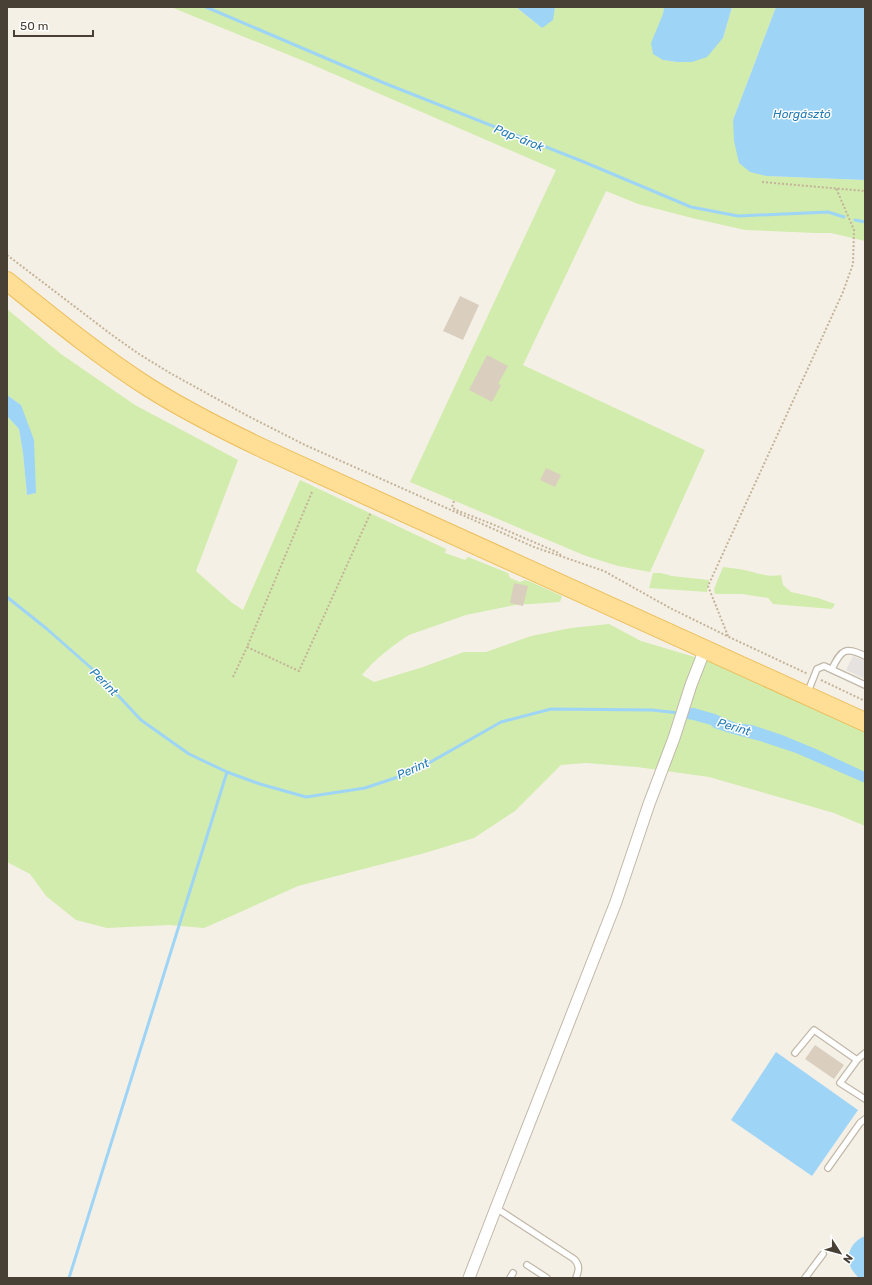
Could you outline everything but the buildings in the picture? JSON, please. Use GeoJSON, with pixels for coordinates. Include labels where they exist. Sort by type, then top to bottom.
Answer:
{"type":"FeatureCollection","features":[{"type":"Feature","properties":{"kind":"main road"},"geometry":{"type":"LineString","coordinates":[[7,281],[109,361],[157,393],[215,425],[266,450],[865,722]]}},
{"type":"Feature","properties":{"kind":"street"},"geometry":{"type":"LineString","coordinates":[[469,1278],[616,902],[674,738],[691,685],[705,649]]}},
{"type":"Feature","properties":{"kind":"lane"},"geometry":{"type":"LineString","coordinates":[[832,669],[838,657],[844,652],[854,651],[865,656]]}},
{"type":"Feature","properties":{"kind":"lane"},"geometry":{"type":"LineString","coordinates":[[806,695],[817,669],[824,666],[865,685]]}},
{"type":"Feature","properties":{"kind":"lane"},"geometry":{"type":"LineString","coordinates":[[795,1053],[814,1030],[857,1060]]}},
{"type":"Feature","properties":{"kind":"lane"},"geometry":{"type":"LineString","coordinates":[[865,1053],[857,1060],[840,1083],[865,1099]]}},
{"type":"Feature","properties":{"kind":"lane"},"geometry":{"type":"LineString","coordinates":[[828,1168],[865,1119]]}},
{"type":"Feature","properties":{"kind":"lane"},"geometry":{"type":"LineString","coordinates":[[496,1208],[574,1259],[578,1263],[579,1267],[576,1278]]}},
{"type":"Feature","properties":{"kind":"lane"},"geometry":{"type":"LineString","coordinates":[[805,1278],[823,1254]]}},
{"type":"Feature","properties":{"kind":"lane"},"geometry":{"type":"LineString","coordinates":[[527,1265],[547,1278]]}},
{"type":"Feature","properties":{"kind":"path"},"geometry":{"type":"LineString","coordinates":[[762,182],[865,191]]}},
{"type":"Feature","properties":{"kind":"path"},"geometry":{"type":"LineString","coordinates":[[728,637],[708,586],[843,292],[853,264],[854,230],[836,188]]}},
{"type":"Feature","properties":{"kind":"path"},"geometry":{"type":"LineString","coordinates":[[7,255],[139,354],[246,415],[305,445],[534,547],[604,571],[670,608],[728,637],[865,701]]}},
{"type":"Feature","properties":{"kind":"path"},"geometry":{"type":"LineString","coordinates":[[233,677],[312,492]]}},
{"type":"Feature","properties":{"kind":"path"},"geometry":{"type":"LineString","coordinates":[[454,501],[452,507],[456,510],[553,550],[561,556]]}},
{"type":"Feature","properties":{"kind":"path"},"geometry":{"type":"LineString","coordinates":[[247,647],[299,671],[371,512]]}},
{"type":"Feature","properties":{"kind":"green space"},"geometry":{"type":"Polygon","coordinates":[[[171,7],[516,7],[542,28],[555,7],[664,7],[663,60],[692,62],[723,38],[732,7],[776,7],[733,120],[766,176],[865,180],[865,241],[831,233],[745,230],[638,204],[606,191],[523,365],[705,450],[650,572],[618,566],[586,556],[410,482],[556,170],[306,62],[171,7]]]}},
{"type":"Feature","properties":{"kind":"green space"},"geometry":{"type":"Polygon","coordinates":[[[7,309],[61,354],[135,405],[238,460],[196,571],[231,602],[243,610],[300,480],[446,549],[445,553],[465,560],[468,557],[508,573],[510,578],[520,582],[525,580],[531,582],[562,596],[560,602],[515,605],[466,615],[409,635],[372,664],[362,675],[374,682],[423,667],[464,652],[486,652],[531,636],[571,628],[609,624],[641,641],[728,667],[865,729],[865,826],[834,813],[709,777],[637,767],[586,763],[561,765],[515,811],[474,838],[425,853],[298,886],[204,928],[169,925],[107,928],[76,920],[46,896],[30,874],[7,862],[7,416],[19,429],[27,495],[35,493],[21,405],[7,395],[7,309]]]}},
{"type":"Feature","properties":{"kind":"green space"},"geometry":{"type":"Polygon","coordinates":[[[723,567],[765,575],[781,575],[783,585],[791,592],[818,598],[835,604],[832,609],[773,604],[768,598],[742,594],[715,594],[714,589],[723,567]]]}},
{"type":"Feature","properties":{"kind":"green space"},"geometry":{"type":"Polygon","coordinates":[[[653,573],[709,580],[707,592],[649,588],[653,573]]]}},
{"type":"Feature","properties":{"kind":"shaded area"},"geometry":{"type":"Polygon","coordinates":[[[853,656],[865,661],[865,679],[846,670],[853,656]]]}},
{"type":"Feature","properties":{"kind":"water"},"geometry":{"type":"Polygon","coordinates":[[[516,7],[555,7],[553,20],[542,28],[516,7]]]}},
{"type":"Feature","properties":{"kind":"water"},"geometry":{"type":"Polygon","coordinates":[[[664,7],[732,7],[723,38],[707,57],[692,62],[677,62],[663,60],[653,54],[651,43],[663,14],[664,7]]]}},
{"type":"Feature","properties":{"kind":"water","name":"Horgásztó"},"geometry":{"type":"Polygon","coordinates":[[[776,7],[865,7],[865,180],[766,176],[750,172],[739,163],[734,141],[733,120],[776,7]]]}},
{"type":"Feature","properties":{"kind":"water"},"geometry":{"type":"Polygon","coordinates":[[[7,395],[21,405],[34,440],[36,493],[27,495],[19,429],[7,416],[7,395]]]}},
{"type":"Feature","properties":{"kind":"water"},"geometry":{"type":"Polygon","coordinates":[[[681,707],[694,708],[715,714],[736,723],[752,725],[816,749],[865,772],[865,783],[796,753],[714,728],[711,725],[676,717],[681,707]]]}},
{"type":"Feature","properties":{"kind":"water"},"geometry":{"type":"Polygon","coordinates":[[[776,1052],[858,1110],[812,1176],[731,1120],[776,1052]]]}},
{"type":"Feature","properties":{"kind":"water"},"geometry":{"type":"Polygon","coordinates":[[[865,1236],[865,1278],[859,1278],[851,1267],[849,1255],[854,1244],[865,1236]]]}},
{"type":"Feature","properties":{"kind":"waterway","name":"Pap-árok"},"geometry":{"type":"LineString","coordinates":[[206,7],[384,83],[584,162],[691,207],[738,216],[828,212],[844,217]]}},
{"type":"Feature","properties":{"kind":"waterway","name":"Pap-árok"},"geometry":{"type":"LineString","coordinates":[[855,220],[865,222]]}},
{"type":"Feature","properties":{"kind":"waterway","name":"Perint"},"geometry":{"type":"LineString","coordinates":[[7,597],[47,629],[98,674],[141,720],[189,754],[227,772],[260,784],[306,797],[365,788],[413,772],[501,722],[551,709],[652,710],[679,713]]}},
{"type":"Feature","properties":{"kind":"waterway"},"geometry":{"type":"LineString","coordinates":[[69,1278],[227,772]]}}]}
